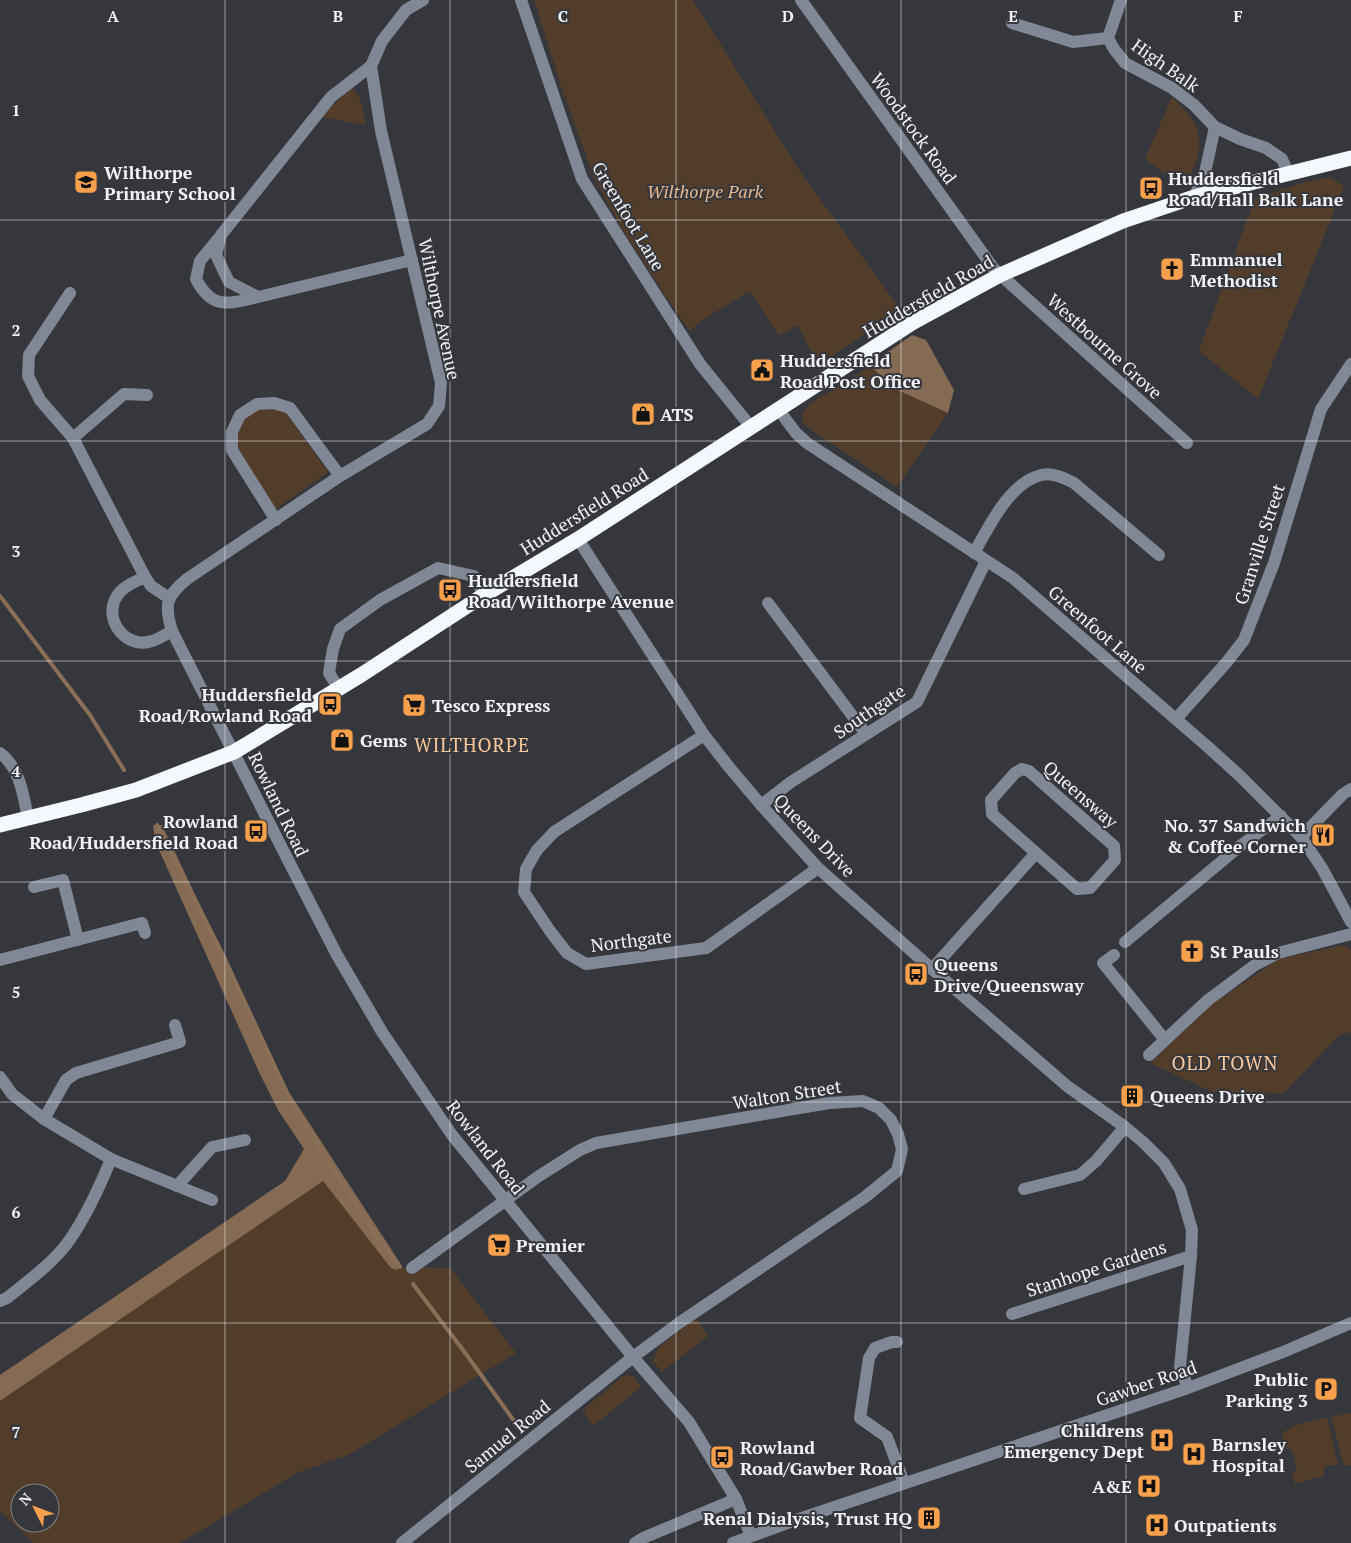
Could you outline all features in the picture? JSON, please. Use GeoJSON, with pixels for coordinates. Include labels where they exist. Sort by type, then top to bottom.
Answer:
{"type":"FeatureCollection","features":[{"type":"Feature","properties":{"kind":"highway","name":"Huddersfield Road"},"geometry":{"type":"LineString","coordinates":[[0,825],[73,808],[136,790],[234,752],[339,689],[484,595],[578,539],[912,323],[1000,276],[1122,221],[1194,197],[1351,158]]}},
{"type":"Feature","properties":{"kind":"street"},"geometry":{"type":"LineString","coordinates":[[412,260],[258,298],[226,304],[211,299],[202,290],[196,279],[200,261],[331,97],[371,66],[382,41],[406,10],[423,0]]}},
{"type":"Feature","properties":{"kind":"street","name":"Greenfoot Lane"},"geometry":{"type":"LineString","coordinates":[[521,0],[582,179],[700,364],[751,427]]}},
{"type":"Feature","properties":{"kind":"street","name":"Woodstock Road"},"geometry":{"type":"LineString","coordinates":[[801,0],[1000,276]]}},
{"type":"Feature","properties":{"kind":"street","name":"High Balk"},"geometry":{"type":"LineString","coordinates":[[1121,0],[1108,38],[1125,63],[1172,88],[1194,105],[1214,127],[1266,148],[1282,159],[1288,173]]}},
{"type":"Feature","properties":{"kind":"street"},"geometry":{"type":"LineString","coordinates":[[1012,23],[1073,42],[1108,38]]}},
{"type":"Feature","properties":{"kind":"street","name":"Wilthorpe Avenue"},"geometry":{"type":"LineString","coordinates":[[169,598],[187,579],[340,476],[427,424],[439,406],[441,383],[381,131],[371,66]]}},
{"type":"Feature","properties":{"kind":"street"},"geometry":{"type":"LineString","coordinates":[[1194,197],[1204,177],[1214,127]]}},
{"type":"Feature","properties":{"kind":"street"},"geometry":{"type":"LineString","coordinates":[[221,235],[216,255],[229,282],[258,298]]}},
{"type":"Feature","properties":{"kind":"street","name":"Westbourne Grove"},"geometry":{"type":"LineString","coordinates":[[1000,276],[1187,443]]}},
{"type":"Feature","properties":{"kind":"street"},"geometry":{"type":"LineString","coordinates":[[70,293],[28,355],[28,376],[40,400],[73,438],[145,577],[151,586],[169,598],[167,608],[172,631],[234,752]]}},
{"type":"Feature","properties":{"kind":"street","name":"Granville Street"},"geometry":{"type":"LineString","coordinates":[[1176,719],[1244,640],[1274,563],[1321,409],[1351,364]]}},
{"type":"Feature","properties":{"kind":"street"},"geometry":{"type":"LineString","coordinates":[[73,438],[124,394],[148,396]]}},
{"type":"Feature","properties":{"kind":"street"},"geometry":{"type":"LineString","coordinates":[[276,520],[232,450],[232,432],[240,415],[257,404],[274,403],[290,408],[340,476]]}},
{"type":"Feature","properties":{"kind":"street","name":"Greenfoot Lane"},"geometry":{"type":"LineString","coordinates":[[778,410],[796,433],[807,443],[1013,578],[1240,776],[1301,837],[1322,868],[1351,922]]}},
{"type":"Feature","properties":{"kind":"street"},"geometry":{"type":"LineString","coordinates":[[974,553],[996,515],[1016,489],[1028,480],[1042,474],[1058,476],[1074,482],[1159,555]]}},
{"type":"Feature","properties":{"kind":"street","name":"Queens Drive"},"geometry":{"type":"LineString","coordinates":[[578,539],[704,735],[761,805],[818,868],[932,970],[1067,1086],[1144,1142],[1164,1163],[1180,1189],[1192,1230],[1180,1367],[1188,1388]]}},
{"type":"Feature","properties":{"kind":"street","name":"Southgate"},"geometry":{"type":"LineString","coordinates":[[761,805],[791,782],[917,702],[986,561]]}},
{"type":"Feature","properties":{"kind":"street"},"geometry":{"type":"LineString","coordinates":[[339,689],[329,673],[333,649],[340,629],[380,600],[438,568],[474,576],[484,595]]}},
{"type":"Feature","properties":{"kind":"street"},"geometry":{"type":"LineString","coordinates":[[145,577],[122,590],[116,598],[112,608],[112,618],[116,627],[127,638],[141,643],[152,641],[172,631]]}},
{"type":"Feature","properties":{"kind":"street"},"geometry":{"type":"LineString","coordinates":[[768,603],[866,734]]}},
{"type":"Feature","properties":{"kind":"street","name":"Northgate"},"geometry":{"type":"LineString","coordinates":[[704,735],[554,832],[536,850],[526,870],[524,892],[567,953],[586,964],[706,948],[818,868]]}},
{"type":"Feature","properties":{"kind":"street","name":"Rowland Road"},"geometry":{"type":"LineString","coordinates":[[234,752],[358,993],[413,1079],[446,1127],[505,1201],[689,1422],[736,1499],[752,1536]]}},
{"type":"Feature","properties":{"kind":"street"},"geometry":{"type":"LineString","coordinates":[[0,753],[16,772],[28,818]]}},
{"type":"Feature","properties":{"kind":"street","name":"Queensway"},"geometry":{"type":"LineString","coordinates":[[1022,769],[1029,771],[1114,846],[1115,860],[1090,888],[1077,890],[1036,853],[992,814],[991,800],[1015,773],[1022,769]]}},
{"type":"Feature","properties":{"kind":"street"},"geometry":{"type":"LineString","coordinates":[[1301,837],[1351,789]]}},
{"type":"Feature","properties":{"kind":"street"},"geometry":{"type":"LineString","coordinates":[[1125,942],[1240,846],[1280,816]]}},
{"type":"Feature","properties":{"kind":"street"},"geometry":{"type":"LineString","coordinates":[[932,970],[1036,853]]}},
{"type":"Feature","properties":{"kind":"street"},"geometry":{"type":"LineString","coordinates":[[34,887],[63,880],[78,940]]}},
{"type":"Feature","properties":{"kind":"street"},"geometry":{"type":"LineString","coordinates":[[0,960],[142,923],[145,933]]}},
{"type":"Feature","properties":{"kind":"street"},"geometry":{"type":"LineString","coordinates":[[1148,1055],[1208,1000],[1255,966],[1278,953],[1351,934]]}},
{"type":"Feature","properties":{"kind":"street"},"geometry":{"type":"LineString","coordinates":[[1114,955],[1103,964],[1165,1040]]}},
{"type":"Feature","properties":{"kind":"street"},"geometry":{"type":"LineString","coordinates":[[44,1119],[66,1080],[76,1073],[180,1042],[175,1025]]}},
{"type":"Feature","properties":{"kind":"street"},"geometry":{"type":"LineString","coordinates":[[0,1077],[12,1094],[44,1119],[111,1159],[212,1200]]}},
{"type":"Feature","properties":{"kind":"street","name":"Walton Street"},"geometry":{"type":"LineString","coordinates":[[412,1268],[563,1159],[596,1143],[829,1103],[863,1100],[879,1108],[891,1120],[898,1134],[902,1149],[897,1171],[865,1198],[679,1322],[633,1357]]}},
{"type":"Feature","properties":{"kind":"street"},"geometry":{"type":"LineString","coordinates":[[1024,1189],[1080,1175],[1096,1161],[1125,1127]]}},
{"type":"Feature","properties":{"kind":"street"},"geometry":{"type":"LineString","coordinates":[[177,1186],[212,1147],[245,1140]]}},
{"type":"Feature","properties":{"kind":"street"},"geometry":{"type":"LineString","coordinates":[[0,1301],[7,1298],[42,1270],[70,1239],[101,1183],[111,1159]]}},
{"type":"Feature","properties":{"kind":"street","name":"Stanhope Gardens"},"geometry":{"type":"LineString","coordinates":[[1012,1314],[1191,1256]]}},
{"type":"Feature","properties":{"kind":"street","name":"Gawber Road"},"geometry":{"type":"LineString","coordinates":[[733,1543],[904,1483],[1188,1388],[1283,1352],[1351,1323]]}},
{"type":"Feature","properties":{"kind":"street"},"geometry":{"type":"LineString","coordinates":[[897,1342],[875,1348],[869,1358],[860,1418],[888,1437],[904,1483]]}},
{"type":"Feature","properties":{"kind":"street","name":"Samuel Road"},"geometry":{"type":"LineString","coordinates":[[402,1543],[633,1357]]}},
{"type":"Feature","properties":{"kind":"street"},"geometry":{"type":"LineString","coordinates":[[635,1543],[736,1499]]}},
{"type":"Feature","properties":{"kind":"green space","name":"Wilthorpe Park"},"geometry":{"type":"Polygon","coordinates":[[[534,0],[693,0],[801,173],[901,310],[818,365],[798,325],[779,336],[750,291],[701,321],[690,331],[618,222],[594,178],[560,83],[534,0]]]}},
{"type":"Feature","properties":{"kind":"green space"},"geometry":{"type":"Polygon","coordinates":[[[351,88],[360,100],[366,125],[321,117],[351,88]]]}},
{"type":"Feature","properties":{"kind":"green space"},"geometry":{"type":"Polygon","coordinates":[[[1172,97],[1191,118],[1199,138],[1196,163],[1181,185],[1145,159],[1172,97]]]}},
{"type":"Feature","properties":{"kind":"green space"},"geometry":{"type":"Polygon","coordinates":[[[1331,177],[1344,187],[1258,399],[1199,351],[1255,198],[1309,181],[1331,177]]]}},
{"type":"Feature","properties":{"kind":"green space"},"geometry":{"type":"Polygon","coordinates":[[[871,366],[893,388],[948,413],[897,487],[810,429],[803,422],[802,413],[811,403],[871,366]]]}},
{"type":"Feature","properties":{"kind":"green space"},"geometry":{"type":"Polygon","coordinates":[[[272,407],[286,413],[328,472],[276,509],[237,449],[237,436],[243,420],[257,409],[272,407]]]}},
{"type":"Feature","properties":{"kind":"green space"},"geometry":{"type":"Polygon","coordinates":[[[1343,945],[1351,949],[1351,1032],[1339,1035],[1284,1093],[1213,1092],[1150,1063],[1212,1004],[1279,959],[1343,945]]]}},
{"type":"Feature","properties":{"kind":"green space"},"geometry":{"type":"Polygon","coordinates":[[[323,1180],[391,1267],[450,1268],[516,1353],[350,1454],[297,1473],[180,1543],[34,1543],[23,1533],[60,1533],[60,1483],[10,1483],[10,1520],[0,1511],[0,1401],[323,1180]]]}},
{"type":"Feature","properties":{"kind":"green space"},"geometry":{"type":"Polygon","coordinates":[[[696,1318],[708,1336],[662,1372],[653,1361],[658,1348],[696,1318]]]}},
{"type":"Feature","properties":{"kind":"green space"},"geometry":{"type":"Polygon","coordinates":[[[629,1375],[635,1378],[641,1387],[593,1426],[583,1410],[623,1376],[629,1375]]]}},
{"type":"Feature","properties":{"kind":"green space"},"geometry":{"type":"Polygon","coordinates":[[[1351,1413],[1351,1465],[1344,1466],[1331,1417],[1351,1413]]]}},
{"type":"Feature","properties":{"kind":"green space"},"geometry":{"type":"Polygon","coordinates":[[[1327,1417],[1338,1465],[1324,1466],[1324,1476],[1295,1484],[1292,1473],[1297,1469],[1292,1450],[1286,1449],[1282,1433],[1294,1426],[1327,1417]]]}},
{"type":"Feature","properties":{"kind":"shaded area"},"geometry":{"type":"Polygon","coordinates":[[[912,335],[926,340],[954,390],[948,413],[893,388],[871,366],[912,335]]]}},
{"type":"Feature","properties":{"kind":"shaded area"},"geometry":{"type":"Polygon","coordinates":[[[153,825],[162,825],[289,1092],[402,1266],[396,1270],[391,1268],[323,1181],[0,1401],[0,1375],[285,1181],[304,1149],[278,1110],[259,1072],[155,841],[153,825]]]}},
{"type":"Feature","properties":{"kind":"waterway"},"geometry":{"type":"LineString","coordinates":[[0,596],[90,715],[124,770]]}},
{"type":"Feature","properties":{"kind":"waterway"},"geometry":{"type":"LineString","coordinates":[[157,825],[224,957],[292,1104],[376,1236],[400,1267]]}},
{"type":"Feature","properties":{"kind":"waterway"},"geometry":{"type":"LineString","coordinates":[[413,1284],[517,1425]]}},
{"type":"Feature","properties":{"kind":"place","name":"Wilthorpe Primary School"},"geometry":{"type":"Point","coordinates":[86,182]}},
{"type":"Feature","properties":{"kind":"place","name":"Huddersfield Road/Hall Balk Lane"},"geometry":{"type":"Point","coordinates":[1151,188]}},
{"type":"Feature","properties":{"kind":"place","name":"Emmanuel Methodist"},"geometry":{"type":"Point","coordinates":[1172,269]}},
{"type":"Feature","properties":{"kind":"place","name":"Huddersfield Road Post Office"},"geometry":{"type":"Point","coordinates":[762,370]}},
{"type":"Feature","properties":{"kind":"place","name":"ATS"},"geometry":{"type":"Point","coordinates":[643,414]}},
{"type":"Feature","properties":{"kind":"place","name":"Huddersfield Road/Wilthorpe Avenue"},"geometry":{"type":"Point","coordinates":[450,590]}},
{"type":"Feature","properties":{"kind":"place","name":"Huddersfield Road/Rowland Road"},"geometry":{"type":"Point","coordinates":[330,704]}},
{"type":"Feature","properties":{"kind":"place","name":"Tesco Express"},"geometry":{"type":"Point","coordinates":[414,705]}},
{"type":"Feature","properties":{"kind":"place","name":"Gems"},"geometry":{"type":"Point","coordinates":[342,740]}},
{"type":"Feature","properties":{"kind":"place","name":"Rowland Road/Huddersfield Road"},"geometry":{"type":"Point","coordinates":[256,831]}},
{"type":"Feature","properties":{"kind":"place","name":"No. 37 Sandwich & Coffee Corner"},"geometry":{"type":"Point","coordinates":[1323,835]}},
{"type":"Feature","properties":{"kind":"place","name":"St Pauls"},"geometry":{"type":"Point","coordinates":[1192,951]}},
{"type":"Feature","properties":{"kind":"place","name":"Queens Drive/Queensway"},"geometry":{"type":"Point","coordinates":[916,974]}},
{"type":"Feature","properties":{"kind":"place","name":"Queens Drive"},"geometry":{"type":"Point","coordinates":[1132,1096]}},
{"type":"Feature","properties":{"kind":"place","name":"Premier"},"geometry":{"type":"Point","coordinates":[499,1245]}},
{"type":"Feature","properties":{"kind":"place","name":"Public Parking 3"},"geometry":{"type":"Point","coordinates":[1326,1389]}},
{"type":"Feature","properties":{"kind":"place","name":"Childrens Emergency Dept"},"geometry":{"type":"Point","coordinates":[1162,1440]}},
{"type":"Feature","properties":{"kind":"place","name":"Barnsley Hospital"},"geometry":{"type":"Point","coordinates":[1194,1454]}},
{"type":"Feature","properties":{"kind":"place","name":"Rowland Road/Gawber Road"},"geometry":{"type":"Point","coordinates":[722,1457]}},
{"type":"Feature","properties":{"kind":"place","name":"A&E"},"geometry":{"type":"Point","coordinates":[1149,1486]}},
{"type":"Feature","properties":{"kind":"place","name":"Renal Dialysis, Trust HQ"},"geometry":{"type":"Point","coordinates":[929,1518]}},
{"type":"Feature","properties":{"kind":"place","name":"Outpatients"},"geometry":{"type":"Point","coordinates":[1157,1525]}},
{"type":"Feature","properties":{"kind":"district","name":"WILTHORPE"},"geometry":{"type":"Point","coordinates":[472,744]}},
{"type":"Feature","properties":{"kind":"district","name":"OLD TOWN"},"geometry":{"type":"Point","coordinates":[1225,1062]}}]}
